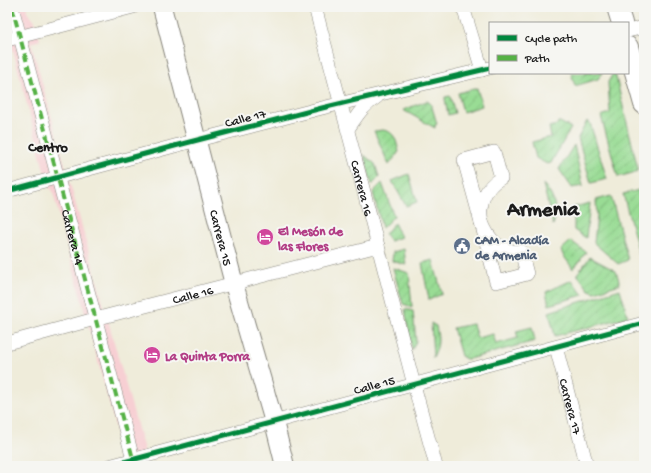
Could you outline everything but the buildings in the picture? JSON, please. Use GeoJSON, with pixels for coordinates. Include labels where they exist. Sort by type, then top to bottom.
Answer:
{"type":"FeatureCollection","features":[{"type":"Feature","properties":{"kind":"main road"},"geometry":{"type":"LineString","coordinates":[[617,7],[622,22]]}},
{"type":"Feature","properties":{"kind":"main road"},"geometry":{"type":"LineString","coordinates":[[629,51],[644,104]]}},
{"type":"Feature","properties":{"kind":"street","name":"Carrera 14"},"geometry":{"type":"LineString","coordinates":[[12,7],[134,463]]}},
{"type":"Feature","properties":{"kind":"street"},"geometry":{"type":"LineString","coordinates":[[7,40],[133,7]]}},
{"type":"Feature","properties":{"kind":"street","name":"Carrera 15"},"geometry":{"type":"LineString","coordinates":[[162,7],[234,284],[274,422],[285,466]]}},
{"type":"Feature","properties":{"kind":"street","name":"Carrera 16"},"geometry":{"type":"LineString","coordinates":[[315,7],[436,466]]}},
{"type":"Feature","properties":{"kind":"street"},"geometry":{"type":"LineString","coordinates":[[464,7],[486,69]]}},
{"type":"Feature","properties":{"kind":"street"},"geometry":{"type":"LineString","coordinates":[[629,31],[644,27]]}},
{"type":"Feature","properties":{"kind":"street","name":"Calle 17"},"geometry":{"type":"LineString","coordinates":[[7,191],[340,104],[486,69]]}},
{"type":"Feature","properties":{"kind":"street"},"geometry":{"type":"LineString","coordinates":[[348,129],[359,112],[381,94]]}},
{"type":"Feature","properties":{"kind":"street"},"geometry":{"type":"LineString","coordinates":[[481,222],[464,160],[494,152],[501,178],[489,188],[482,201],[480,216],[481,222],[491,240],[496,244],[507,250],[521,251],[527,274],[496,282],[481,222]]}},
{"type":"Feature","properties":{"kind":"street","name":"Calle 16"},"geometry":{"type":"LineString","coordinates":[[7,343],[378,246]]}},
{"type":"Feature","properties":{"kind":"street","name":"Calle 15"},"geometry":{"type":"LineString","coordinates":[[109,466],[134,463],[274,422],[644,323]]}},
{"type":"Feature","properties":{"kind":"street","name":"Carrera 17"},"geometry":{"type":"LineString","coordinates":[[556,347],[587,466]]}},
{"type":"Feature","properties":{"kind":"street"},"geometry":{"type":"LineString","coordinates":[[410,370],[427,376],[442,377]]}},
{"type":"Feature","properties":{"kind":"shaded area"},"geometry":{"type":"Polygon","coordinates":[[[7,7],[27,7],[29,15],[34,19],[40,40],[31,43],[144,450],[147,466],[125,466],[52,189],[49,189],[7,27],[7,7]]]}},
{"type":"Feature","properties":{"kind":"green space"},"geometry":{"type":"Polygon","coordinates":[[[571,74],[601,74],[598,79],[575,86],[571,74]]]}},
{"type":"Feature","properties":{"kind":"green space"},"geometry":{"type":"Polygon","coordinates":[[[612,74],[615,74],[638,169],[636,172],[618,177],[601,116],[610,113],[608,82],[612,74]]]}},
{"type":"Feature","properties":{"kind":"green space"},"geometry":{"type":"Polygon","coordinates":[[[477,88],[482,106],[463,112],[458,93],[477,88]]]}},
{"type":"Feature","properties":{"kind":"green space"},"geometry":{"type":"Polygon","coordinates":[[[450,96],[455,113],[448,115],[445,97],[450,96]]]}},
{"type":"Feature","properties":{"kind":"green space"},"geometry":{"type":"Polygon","coordinates":[[[427,101],[432,107],[437,124],[435,125],[435,128],[403,110],[427,101]]]}},
{"type":"Feature","properties":{"kind":"green space"},"geometry":{"type":"Polygon","coordinates":[[[587,121],[590,123],[607,179],[591,183],[578,138],[587,121]]]}},
{"type":"Feature","properties":{"kind":"green space"},"geometry":{"type":"Polygon","coordinates":[[[558,122],[571,128],[551,163],[547,164],[536,158],[532,142],[551,137],[549,127],[557,125],[558,122]]]}},
{"type":"Feature","properties":{"kind":"green space"},"geometry":{"type":"Polygon","coordinates":[[[383,130],[393,135],[399,152],[389,165],[374,131],[383,130]]]}},
{"type":"Feature","properties":{"kind":"green space"},"geometry":{"type":"Polygon","coordinates":[[[574,145],[583,186],[572,188],[559,169],[574,145]]]}},
{"type":"Feature","properties":{"kind":"green space"},"geometry":{"type":"Polygon","coordinates":[[[364,155],[375,164],[379,177],[372,185],[364,155]]]}},
{"type":"Feature","properties":{"kind":"green space"},"geometry":{"type":"Polygon","coordinates":[[[409,174],[417,202],[406,206],[392,181],[409,174]]]}},
{"type":"Feature","properties":{"kind":"green space"},"geometry":{"type":"Polygon","coordinates":[[[382,183],[394,216],[382,228],[373,192],[382,183]]]}},
{"type":"Feature","properties":{"kind":"green space"},"geometry":{"type":"Polygon","coordinates":[[[543,184],[550,193],[554,203],[555,220],[553,225],[543,184]]]}},
{"type":"Feature","properties":{"kind":"green space"},"geometry":{"type":"Polygon","coordinates":[[[643,189],[644,257],[640,257],[623,194],[643,189]]]}},
{"type":"Feature","properties":{"kind":"green space"},"geometry":{"type":"Polygon","coordinates":[[[611,196],[628,260],[618,264],[594,243],[597,216],[596,200],[611,196]]]}},
{"type":"Feature","properties":{"kind":"green space"},"geometry":{"type":"Polygon","coordinates":[[[590,203],[586,238],[574,230],[574,207],[590,203]]]}},
{"type":"Feature","properties":{"kind":"green space"},"geometry":{"type":"Polygon","coordinates":[[[394,223],[401,237],[390,241],[385,234],[394,223]]]}},
{"type":"Feature","properties":{"kind":"green space"},"geometry":{"type":"Polygon","coordinates":[[[571,241],[586,252],[573,269],[561,250],[571,241]]]}},
{"type":"Feature","properties":{"kind":"green space"},"geometry":{"type":"Polygon","coordinates":[[[404,249],[406,265],[392,261],[393,252],[404,249]]]}},
{"type":"Feature","properties":{"kind":"green space"},"geometry":{"type":"Polygon","coordinates":[[[590,257],[616,271],[620,284],[595,292],[589,290],[577,274],[590,257]]]}},
{"type":"Feature","properties":{"kind":"green space"},"geometry":{"type":"Polygon","coordinates":[[[433,260],[442,294],[429,300],[422,263],[433,260]]]}},
{"type":"Feature","properties":{"kind":"green space"},"geometry":{"type":"Polygon","coordinates":[[[393,268],[409,273],[412,307],[403,304],[393,268]]]}},
{"type":"Feature","properties":{"kind":"green space"},"geometry":{"type":"Polygon","coordinates":[[[572,280],[583,295],[549,305],[546,292],[572,280]]]}},
{"type":"Feature","properties":{"kind":"green space"},"geometry":{"type":"Polygon","coordinates":[[[620,289],[628,317],[555,336],[549,312],[620,289]]]}},
{"type":"Feature","properties":{"kind":"green space"},"geometry":{"type":"Polygon","coordinates":[[[405,309],[413,311],[416,341],[412,350],[405,309]]]}},
{"type":"Feature","properties":{"kind":"green space"},"geometry":{"type":"Polygon","coordinates":[[[431,323],[436,326],[438,339],[433,358],[431,323]]]}},
{"type":"Feature","properties":{"kind":"green space"},"geometry":{"type":"Polygon","coordinates":[[[473,324],[477,338],[493,334],[496,344],[518,338],[516,331],[532,327],[535,341],[466,359],[461,356],[453,328],[473,324]]]}},
{"type":"Feature","properties":{"kind":"marked path"},"geometry":{"type":"LineString","coordinates":[[12,7],[135,466]]}},
{"type":"Feature","properties":{"kind":"cycle path"},"geometry":{"type":"LineString","coordinates":[[7,191],[322,108],[489,68]]}},
{"type":"Feature","properties":{"kind":"cycle path"},"geometry":{"type":"LineString","coordinates":[[109,466],[644,323]]}},
{"type":"Feature","properties":{"kind":"place","name":"El Mesón de las Flores"},"geometry":{"type":"Point","coordinates":[265,237]}},
{"type":"Feature","properties":{"kind":"place","name":"CAM - Alcadía de Armenia"},"geometry":{"type":"Point","coordinates":[462,246]}},
{"type":"Feature","properties":{"kind":"place","name":"La Quinta Porra"},"geometry":{"type":"Point","coordinates":[152,355]}},
{"type":"Feature","properties":{"kind":"district","name":"Centro"},"geometry":{"type":"Point","coordinates":[48,146]}},
{"type":"Feature","properties":{"kind":"district","name":"Armenia"},"geometry":{"type":"Point","coordinates":[543,208]}}]}
